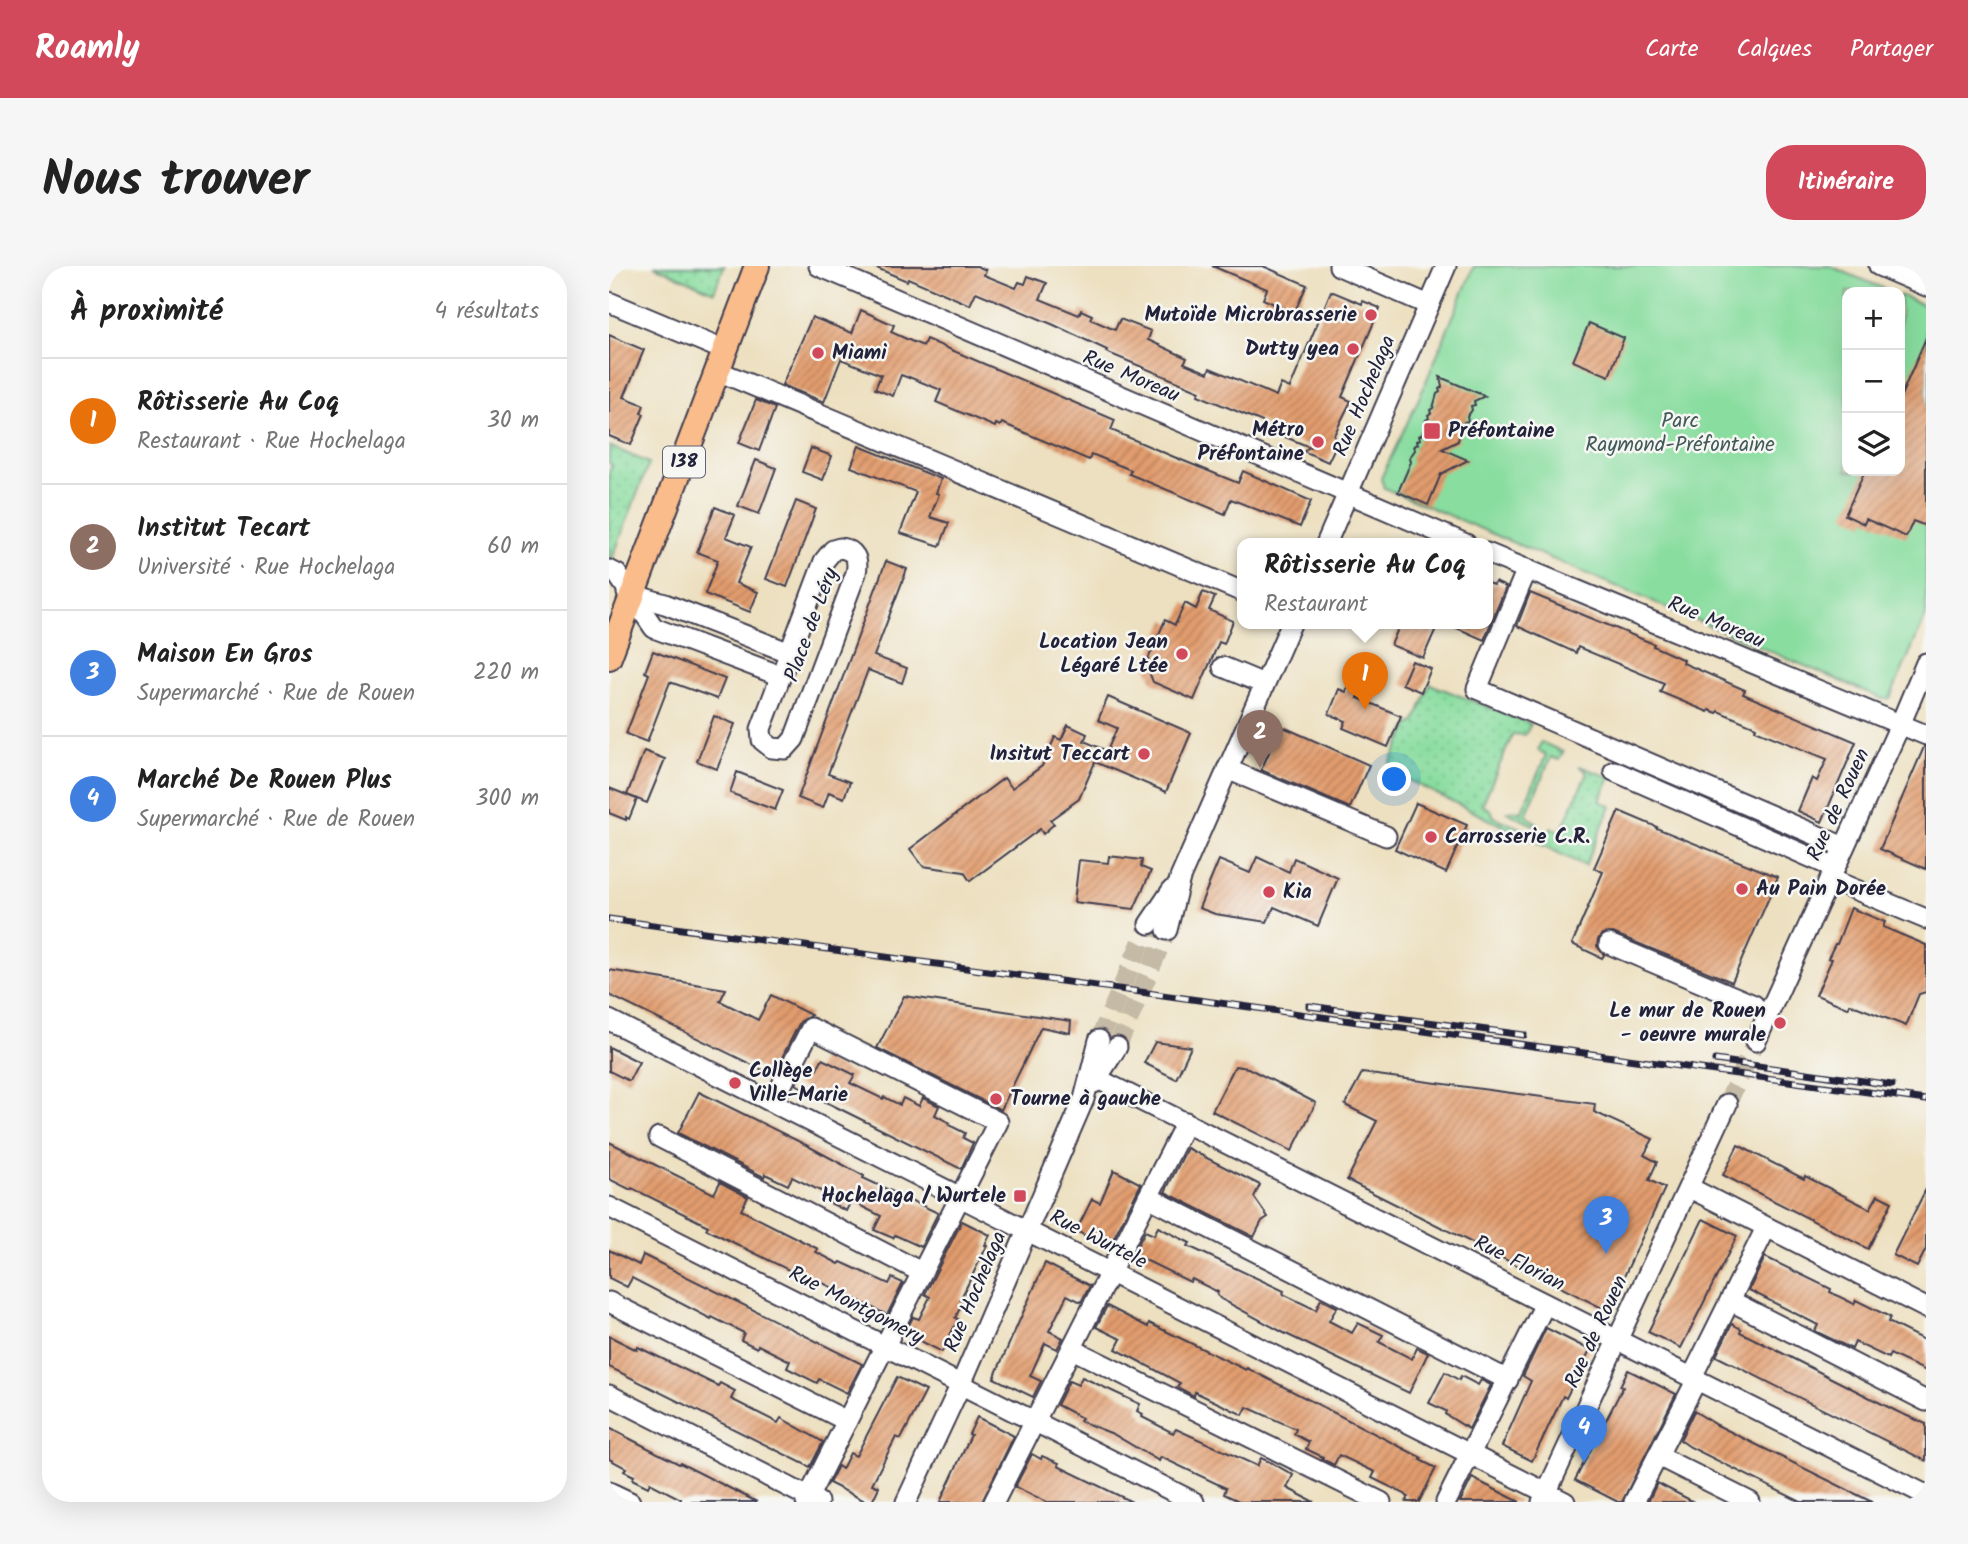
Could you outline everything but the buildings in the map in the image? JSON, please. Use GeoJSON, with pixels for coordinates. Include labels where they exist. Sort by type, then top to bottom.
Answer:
{"type":"FeatureCollection","features":[{"type":"Feature","properties":{"kind":"main road","name":"138"},"geometry":{"type":"LineString","coordinates":[[609,657],[757,266]]}},
{"type":"Feature","properties":{"kind":"street","name":"Rue Moreau"},"geometry":{"type":"LineString","coordinates":[[819,266],[1452,538]]}},
{"type":"Feature","properties":{"kind":"street"},"geometry":{"type":"LineString","coordinates":[[1339,266],[1429,304]]}},
{"type":"Feature","properties":{"kind":"street","name":"Rue Hochelaga"},"geometry":{"type":"LineString","coordinates":[[1329,538],[1446,266]]}},
{"type":"Feature","properties":{"kind":"street"},"geometry":{"type":"LineString","coordinates":[[1879,266],[1926,286]]}},
{"type":"Feature","properties":{"kind":"street"},"geometry":{"type":"LineString","coordinates":[[609,302],[722,361],[1237,589]]}},
{"type":"Feature","properties":{"kind":"street","name":"Place de Léry"},"geometry":{"type":"LineString","coordinates":[[840,548],[853,552],[857,558],[856,573],[794,739],[785,749],[779,750],[766,745],[761,734],[790,653],[828,554],[840,548]]}},
{"type":"Feature","properties":{"kind":"street","name":"Rue Moreau"},"geometry":{"type":"LineString","coordinates":[[1493,555],[1926,735]]}},
{"type":"Feature","properties":{"kind":"street"},"geometry":{"type":"LineString","coordinates":[[1527,569],[1477,689],[1844,847]]}},
{"type":"Feature","properties":{"kind":"street"},"geometry":{"type":"LineString","coordinates":[[609,570],[617,574],[632,596]]}},
{"type":"Feature","properties":{"kind":"street"},"geometry":{"type":"LineString","coordinates":[[609,583],[632,596]]}},
{"type":"Feature","properties":{"kind":"street","name":"Place de Léry"},"geometry":{"type":"LineString","coordinates":[[632,596],[665,604],[790,653]]}},
{"type":"Feature","properties":{"kind":"street","name":"Place de Léry"},"geometry":{"type":"LineString","coordinates":[[632,596],[654,628],[781,676]]}},
{"type":"Feature","properties":{"kind":"street"},"geometry":{"type":"LineString","coordinates":[[1158,927],[1288,629]]}},
{"type":"Feature","properties":{"kind":"street","name":"Rue de Rouen"},"geometry":{"type":"LineString","coordinates":[[1756,1041],[1926,663]]}},
{"type":"Feature","properties":{"kind":"street"},"geometry":{"type":"LineString","coordinates":[[1223,667],[1264,684]]}},
{"type":"Feature","properties":{"kind":"street"},"geometry":{"type":"LineString","coordinates":[[1227,769],[1385,836]]}},
{"type":"Feature","properties":{"kind":"street"},"geometry":{"type":"LineString","coordinates":[[1614,771],[1926,919]]}},
{"type":"Feature","properties":{"kind":"street"},"geometry":{"type":"LineString","coordinates":[[1609,944],[1754,1005]]}},
{"type":"Feature","properties":{"kind":"street","name":"Rue Wurtele"},"geometry":{"type":"LineString","coordinates":[[609,1020],[1470,1454],[1544,1497],[1565,1502]]}},
{"type":"Feature","properties":{"kind":"street"},"geometry":{"type":"LineString","coordinates":[[609,1395],[811,1500],[847,1420],[997,1122],[811,1028],[773,1102]]}},
{"type":"Feature","properties":{"kind":"street","name":"Rue Hochelaga"},"geometry":{"type":"LineString","coordinates":[[906,1502],[961,1384],[1108,1044]]}},
{"type":"Feature","properties":{"kind":"street","name":"Rue Florian"},"geometry":{"type":"LineString","coordinates":[[1094,1077],[1926,1495]]}},
{"type":"Feature","properties":{"kind":"street","name":"Rue de Rouen"},"geometry":{"type":"LineString","coordinates":[[1544,1497],[1727,1104]]}},
{"type":"Feature","properties":{"kind":"street"},"geometry":{"type":"LineString","coordinates":[[999,1500],[1034,1421],[1186,1122]]}},
{"type":"Feature","properties":{"kind":"street"},"geometry":{"type":"LineString","coordinates":[[659,1137],[921,1272]]}},
{"type":"Feature","properties":{"kind":"street"},"geometry":{"type":"LineString","coordinates":[[1690,1188],[1926,1308]]}},
{"type":"Feature","properties":{"kind":"street"},"geometry":{"type":"LineString","coordinates":[[1148,1197],[1508,1380]]}},
{"type":"Feature","properties":{"kind":"street","name":"Rue Montgomery"},"geometry":{"type":"LineString","coordinates":[[609,1207],[1195,1502]]}},
{"type":"Feature","properties":{"kind":"street"},"geometry":{"type":"LineString","coordinates":[[1634,1502],[1766,1228]]}},
{"type":"Feature","properties":{"kind":"street"},"geometry":{"type":"LineString","coordinates":[[1731,1301],[1926,1401]]}},
{"type":"Feature","properties":{"kind":"street"},"geometry":{"type":"LineString","coordinates":[[609,1302],[847,1420]]}},
{"type":"Feature","properties":{"kind":"street"},"geometry":{"type":"LineString","coordinates":[[1446,1502],[1545,1304]]}},
{"type":"Feature","properties":{"kind":"street"},"geometry":{"type":"LineString","coordinates":[[1072,1349],[1381,1502]]}},
{"type":"Feature","properties":{"kind":"street"},"geometry":{"type":"LineString","coordinates":[[1658,1456],[1750,1502]]}},
{"type":"Feature","properties":{"kind":"street"},"geometry":{"type":"LineString","coordinates":[[609,1492],[630,1502]]}},
{"type":"Feature","properties":{"kind":"green space"},"geometry":{"type":"Polygon","coordinates":[[[654,266],[724,266],[714,292],[654,266]]]}},
{"type":"Feature","properties":{"kind":"green space","name":"Parc Raymond-Préfontaine"},"geometry":{"type":"Polygon","coordinates":[[[1474,266],[1830,266],[1880,287],[1842,287],[1842,476],[1905,476],[1905,297],[1926,306],[1926,616],[1890,698],[1883,699],[1384,488],[1381,478],[1420,396],[1474,266]]]}},
{"type":"Feature","properties":{"kind":"green space"},"geometry":{"type":"Polygon","coordinates":[[[609,446],[649,463],[611,562],[609,472],[612,465],[609,463],[609,446]]]}},
{"type":"Feature","properties":{"kind":"green space"},"geometry":{"type":"Polygon","coordinates":[[[1430,684],[1531,724],[1525,735],[1513,734],[1482,805],[1491,810],[1494,817],[1545,839],[1551,828],[1561,831],[1587,773],[1579,766],[1610,777],[1600,801],[1611,806],[1585,866],[1392,772],[1391,762],[1409,725],[1415,722],[1430,684]]]}},
{"type":"Feature","properties":{"kind":"green space"},"geometry":{"type":"Polygon","coordinates":[[[1541,742],[1563,752],[1559,760],[1551,757],[1526,815],[1537,823],[1533,825],[1507,812],[1512,810],[1521,813],[1546,755],[1538,750],[1541,742]]]}},
{"type":"Feature","properties":{"kind":"tunnel"},"geometry":{"type":"LineString","coordinates":[[1099,1040],[1149,924]]}},
{"type":"Feature","properties":{"kind":"tunnel"},"geometry":{"type":"LineString","coordinates":[[1117,1047],[1167,930]]}},
{"type":"Feature","properties":{"kind":"tunnel"},"geometry":{"type":"LineString","coordinates":[[1727,1104],[1756,1041]]}},
{"type":"Feature","properties":{"kind":"railway"},"geometry":{"type":"LineString","coordinates":[[609,919],[1926,1100]]}},
{"type":"Feature","properties":{"kind":"railway"},"geometry":{"type":"LineString","coordinates":[[1309,1006],[1524,1035]]}},
{"type":"Feature","properties":{"kind":"railway"},"geometry":{"type":"LineString","coordinates":[[1715,1060],[1892,1085]]}},
{"type":"Feature","properties":{"kind":"place","name":"Mutoïde Microbrasserie"},"geometry":{"type":"Point","coordinates":[1371,315]}},
{"type":"Feature","properties":{"kind":"place","name":"Dutty yea"},"geometry":{"type":"Point","coordinates":[1353,349]}},
{"type":"Feature","properties":{"kind":"place","name":"Miami"},"geometry":{"type":"Point","coordinates":[818,353]}},
{"type":"Feature","properties":{"kind":"place","name":"Préfontaine"},"geometry":{"type":"Point","coordinates":[1432,431]}},
{"type":"Feature","properties":{"kind":"place","name":"Métro Préfontaine"},"geometry":{"type":"Point","coordinates":[1318,442]}},
{"type":"Feature","properties":{"kind":"place","name":"Location Jean Légaré Ltée"},"geometry":{"type":"Point","coordinates":[1182,654]}},
{"type":"Feature","properties":{"kind":"place","name":"Rôtisserie Au Coq"},"geometry":{"type":"Point","coordinates":[1365,710]}},
{"type":"Feature","properties":{"kind":"place","name":"Insitut Teccart"},"geometry":{"type":"Point","coordinates":[1144,754]}},
{"type":"Feature","properties":{"kind":"place","name":"Institut Tecart"},"geometry":{"type":"Point","coordinates":[1260,768]}},
{"type":"Feature","properties":{"kind":"place","name":"Carrosserie C.R."},"geometry":{"type":"Point","coordinates":[1431,837]}},
{"type":"Feature","properties":{"kind":"place","name":"Au Pain Dorée"},"geometry":{"type":"Point","coordinates":[1742,889]}},
{"type":"Feature","properties":{"kind":"place","name":"Kia"},"geometry":{"type":"Point","coordinates":[1269,892]}},
{"type":"Feature","properties":{"kind":"place","name":"Le mur de Rouen - oeuvre murale"},"geometry":{"type":"Point","coordinates":[1780,1023]}},
{"type":"Feature","properties":{"kind":"place","name":"Collège Ville-Marie"},"geometry":{"type":"Point","coordinates":[735,1083]}},
{"type":"Feature","properties":{"kind":"place","name":"Tourne à gauche"},"geometry":{"type":"Point","coordinates":[996,1099]}},
{"type":"Feature","properties":{"kind":"place","name":"Hochelaga / Wurtele"},"geometry":{"type":"Point","coordinates":[1020,1196]}},
{"type":"Feature","properties":{"kind":"place","name":"Maison En Gros"},"geometry":{"type":"Point","coordinates":[1606,1254]}},
{"type":"Feature","properties":{"kind":"place","name":"Marché De Rouen Plus"},"geometry":{"type":"Point","coordinates":[1584,1463]}}]}
